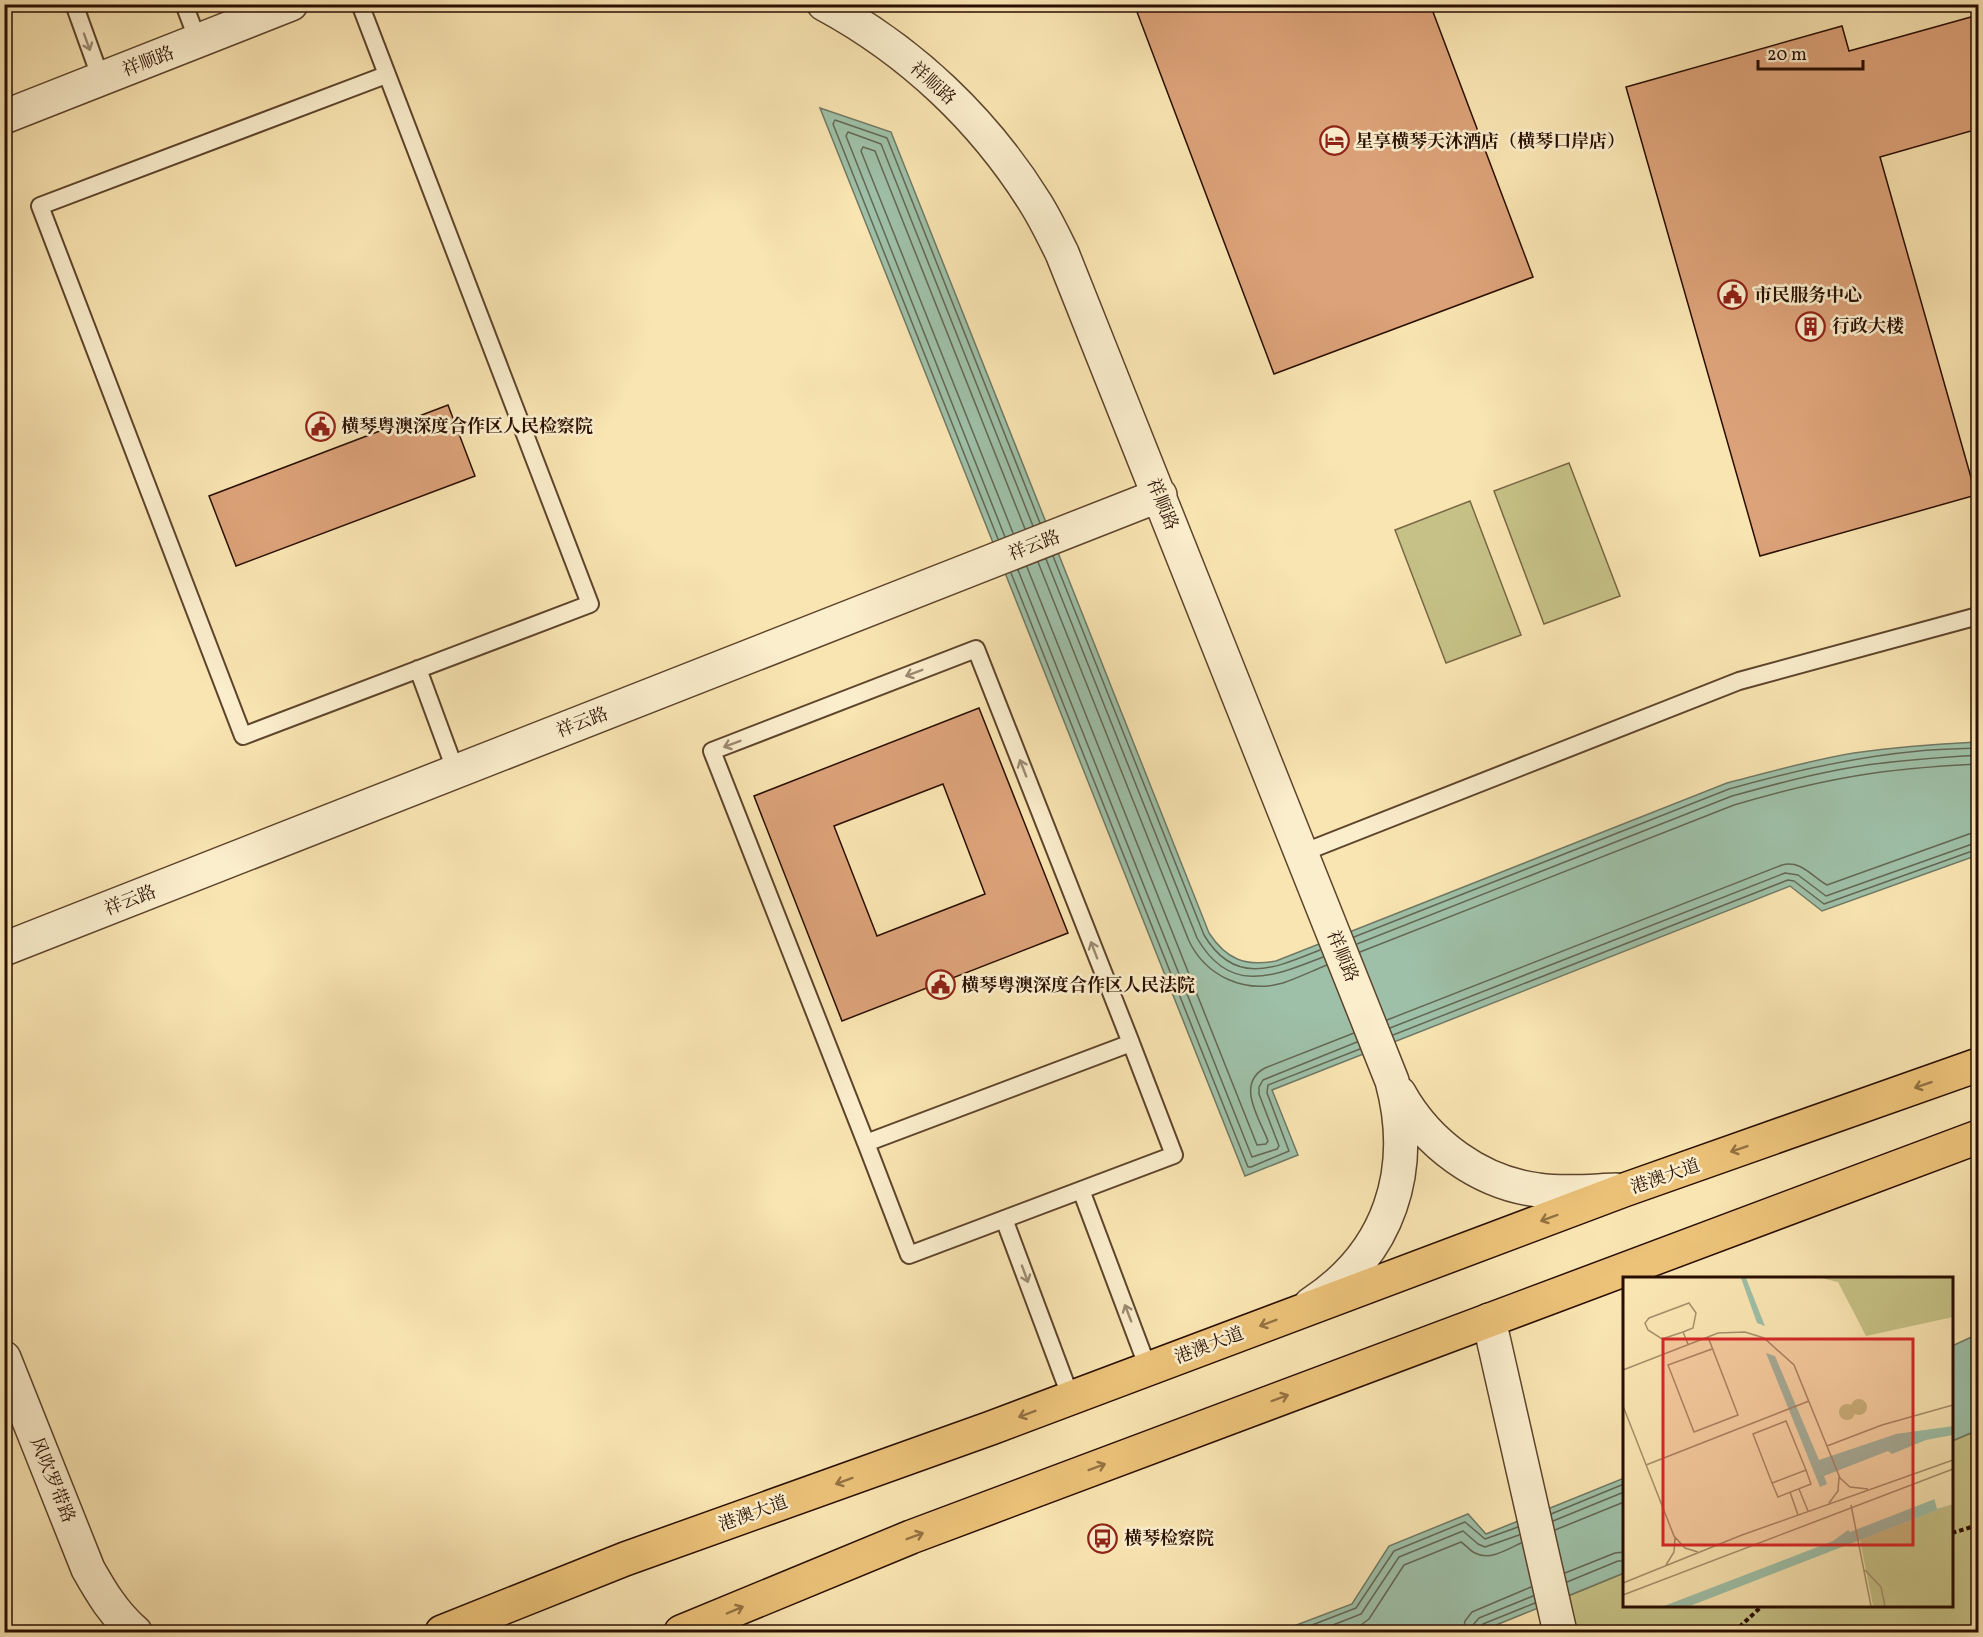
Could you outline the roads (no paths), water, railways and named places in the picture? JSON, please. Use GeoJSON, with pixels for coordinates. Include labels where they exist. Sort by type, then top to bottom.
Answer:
{"type":"FeatureCollection","features":[{"type":"Feature","properties":{"kind":"main road","name":"港澳大道"},"geometry":{"type":"LineString","coordinates":[[442,1632],[625,1559],[1071,1398],[1624,1190],[1978,1065]]}},
{"type":"Feature","properties":{"kind":"main road"},"geometry":{"type":"LineString","coordinates":[[681,1632],[921,1533],[1978,1137]]}},
{"type":"Feature","properties":{"kind":"street","name":"祥顺路"},"geometry":{"type":"LineString","coordinates":[[4,117],[291,4]]}},
{"type":"Feature","properties":{"kind":"street","name":"祥顺路"},"geometry":{"type":"LineString","coordinates":[[824,4],[893,48],[934,81],[973,120],[1007,161],[1037,205],[1062,253],[1392,1081],[1400,1107],[1402,1151],[1397,1186],[1389,1212],[1378,1236],[1363,1258],[1345,1278],[1303,1310]]}},
{"type":"Feature","properties":{"kind":"street","name":"祥云路"},"geometry":{"type":"LineString","coordinates":[[4,949],[1160,495]]}},
{"type":"Feature","properties":{"kind":"street","name":"祥顺路"},"geometry":{"type":"LineString","coordinates":[[1392,1081],[1421,1126],[1461,1161],[1485,1174],[1509,1184],[1536,1190],[1562,1192],[1624,1190]]}},
{"type":"Feature","properties":{"kind":"street"},"geometry":{"type":"LineString","coordinates":[[1489,1320],[1560,1630]]}},
{"type":"Feature","properties":{"kind":"street","name":"风吹罗带路"},"geometry":{"type":"LineString","coordinates":[[4,1358],[88,1569],[104,1597],[124,1623],[135,1632]]}},
{"type":"Feature","properties":{"kind":"street","name":"风吹罗带路"},"geometry":{"type":"LineString","coordinates":[[88,1569],[99,1632]]}},
{"type":"Feature","properties":{"kind":"lane"},"geometry":{"type":"LineString","coordinates":[[74,4],[101,79]]}},
{"type":"Feature","properties":{"kind":"lane"},"geometry":{"type":"LineString","coordinates":[[184,4],[198,41]]}},
{"type":"Feature","properties":{"kind":"lane"},"geometry":{"type":"LineString","coordinates":[[360,4],[590,604],[243,736],[40,206],[386,75]]}},
{"type":"Feature","properties":{"kind":"lane"},"geometry":{"type":"LineString","coordinates":[[1302,853],[1740,681],[1978,616]]}},
{"type":"Feature","properties":{"kind":"lane"},"geometry":{"type":"LineString","coordinates":[[976,649],[1131,1043],[1174,1155],[909,1255],[712,752],[976,649]]}},
{"type":"Feature","properties":{"kind":"lane"},"geometry":{"type":"LineString","coordinates":[[418,669],[456,772]]}},
{"type":"Feature","properties":{"kind":"lane"},"geometry":{"type":"LineString","coordinates":[[866,1143],[1131,1043]]}},
{"type":"Feature","properties":{"kind":"lane"},"geometry":{"type":"LineString","coordinates":[[1081,1190],[1148,1368]]}},
{"type":"Feature","properties":{"kind":"lane"},"geometry":{"type":"LineString","coordinates":[[1004,1219],[1071,1398]]}},
{"type":"Feature","properties":{"kind":"water"},"geometry":{"type":"Polygon","coordinates":[[[820,108],[891,132],[1209,933],[1229,955],[1246,962],[1276,961],[1727,783],[1806,763],[1869,751],[1978,742],[1978,855],[1822,911],[1790,886],[1272,1090],[1298,1155],[1245,1176],[820,108]]]}},
{"type":"Feature","properties":{"kind":"water"},"geometry":{"type":"Polygon","coordinates":[[[1978,1334],[1978,1430],[1953,1441],[1953,1346],[1978,1334]]]}},
{"type":"Feature","properties":{"kind":"water"},"geometry":{"type":"Polygon","coordinates":[[[1623,1478],[1623,1573],[1479,1632],[1278,1632],[1352,1604],[1389,1546],[1468,1514],[1486,1534],[1623,1478]]]}},
{"type":"Feature","properties":{"kind":"place","name":"星享横琴天沐酒店（横琴口岸店）"},"geometry":{"type":"Point","coordinates":[1334,141]}},
{"type":"Feature","properties":{"kind":"place","name":"市民服务中心"},"geometry":{"type":"Point","coordinates":[1733,295]}},
{"type":"Feature","properties":{"kind":"place","name":"行政大楼"},"geometry":{"type":"Point","coordinates":[1811,326]}},
{"type":"Feature","properties":{"kind":"place","name":"横琴粤澳深度合作区人民检察院"},"geometry":{"type":"Point","coordinates":[320,426]}},
{"type":"Feature","properties":{"kind":"place","name":"横琴粤澳深度合作区人民法院"},"geometry":{"type":"Point","coordinates":[940,985]}},
{"type":"Feature","properties":{"kind":"place","name":"横琴检察院"},"geometry":{"type":"Point","coordinates":[1103,1538]}}]}
